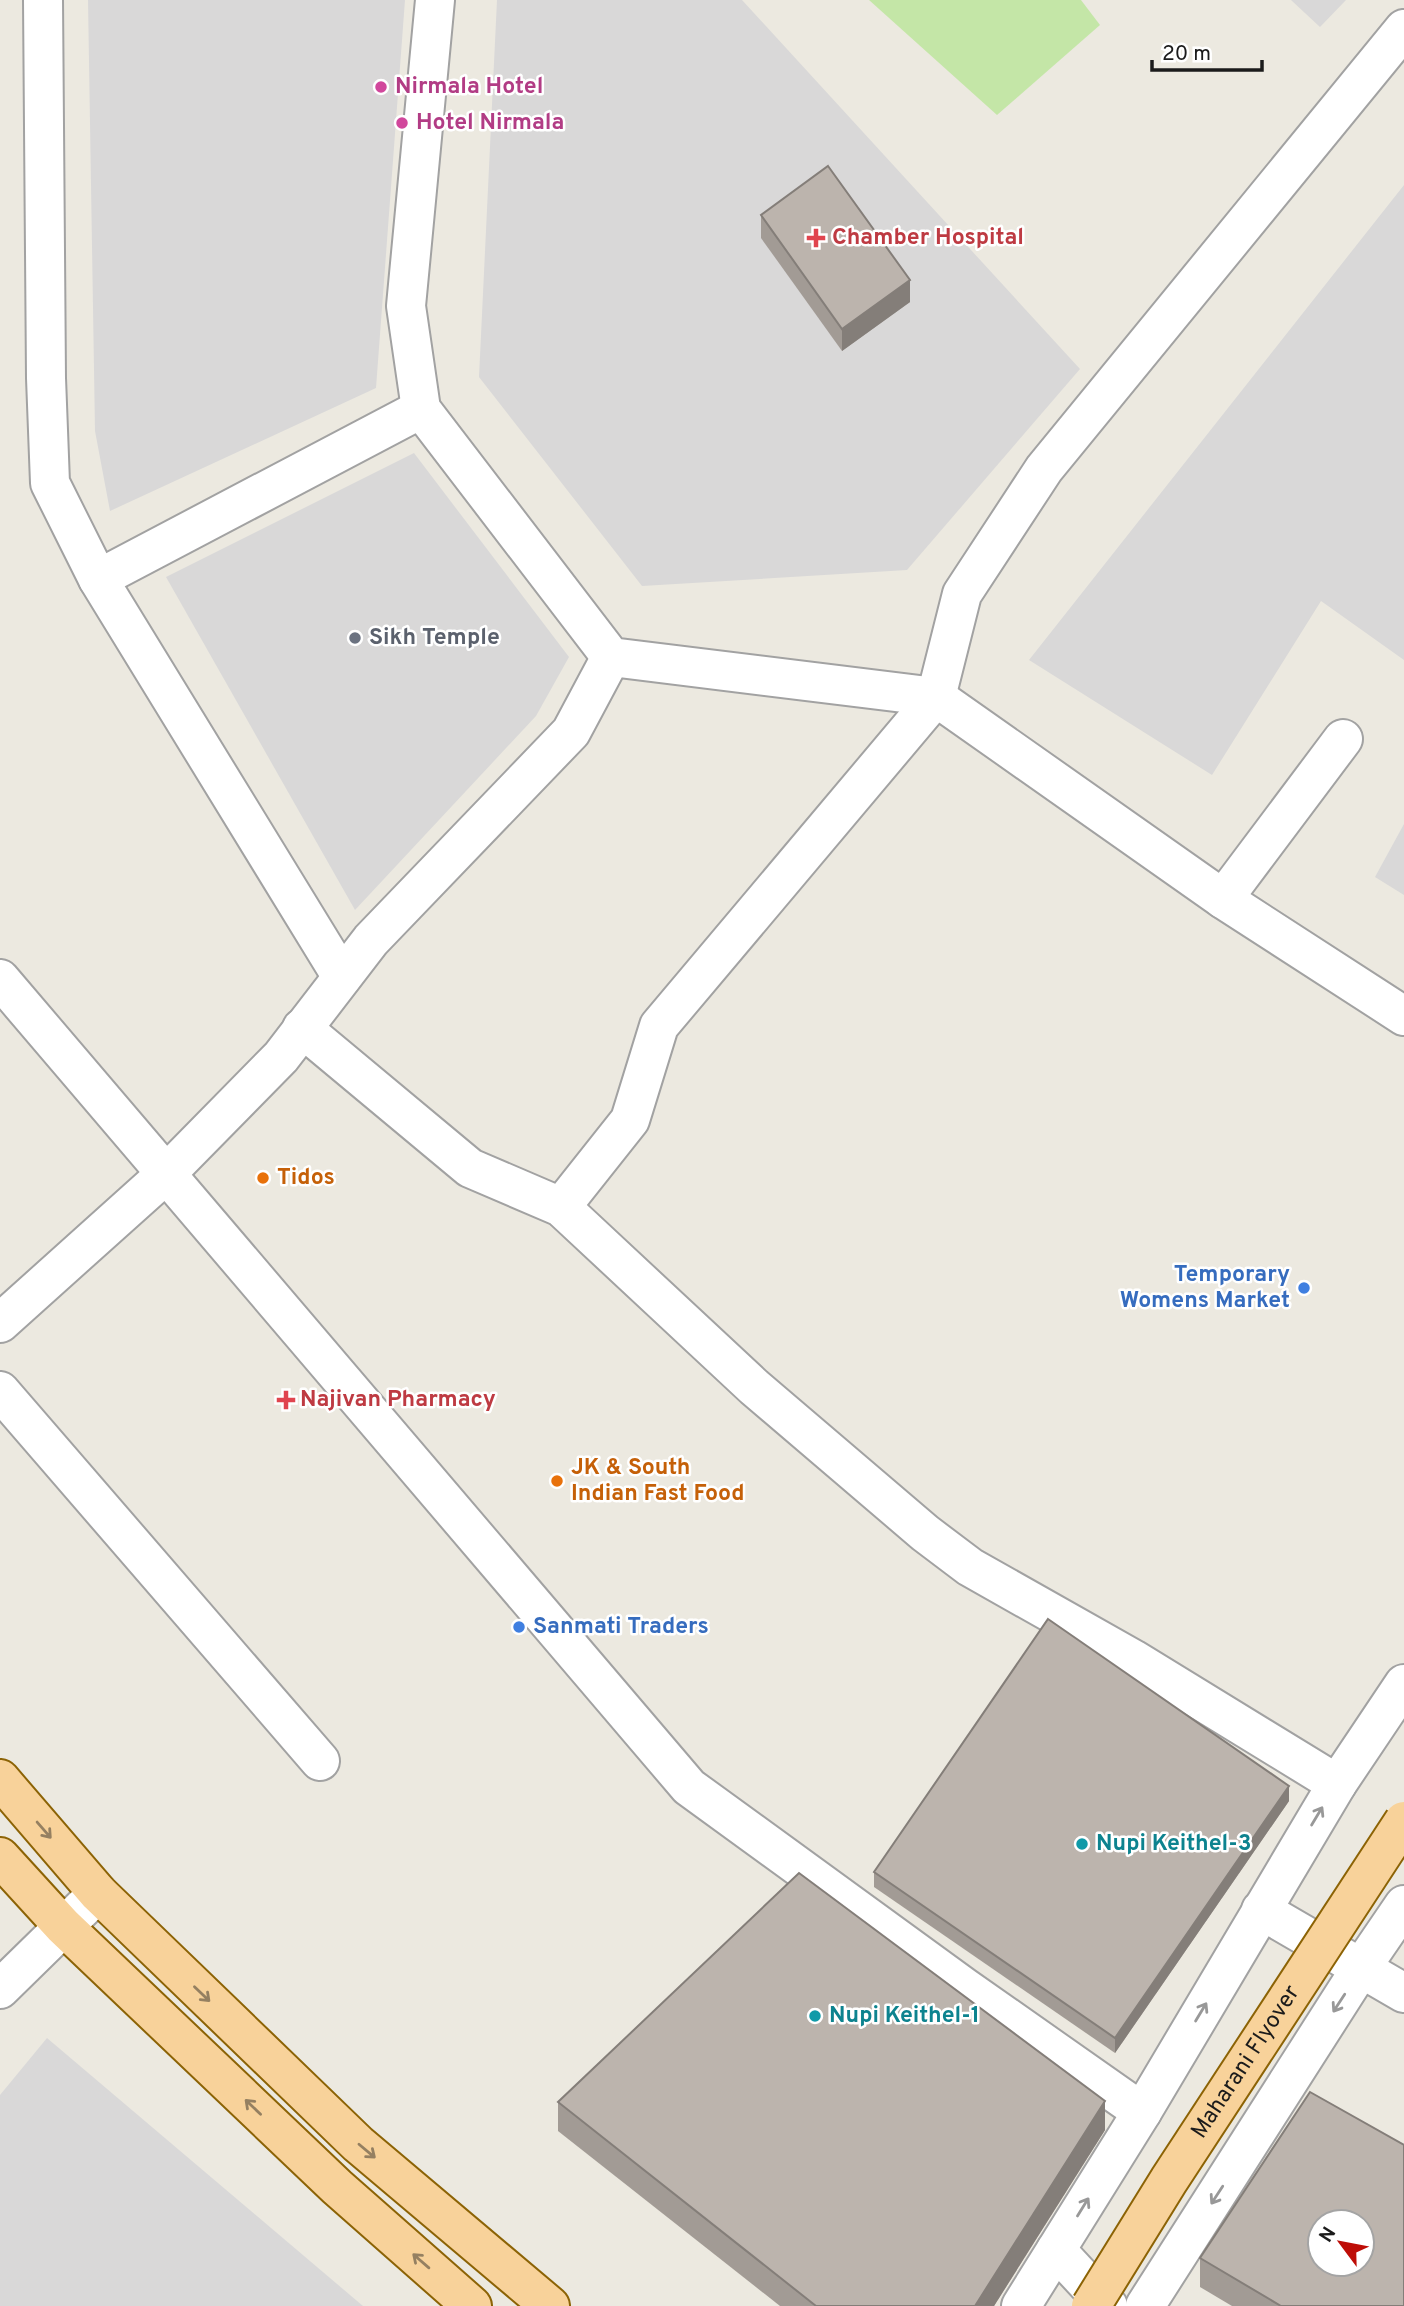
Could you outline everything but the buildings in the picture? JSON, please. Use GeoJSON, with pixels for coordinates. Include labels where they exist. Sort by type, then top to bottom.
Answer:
{"type":"FeatureCollection","features":[{"type":"Feature","properties":{"kind":"main road"},"geometry":{"type":"LineString","coordinates":[[0,1779],[98,1893],[358,2144],[550,2306]]}},
{"type":"Feature","properties":{"kind":"main road","name":"Maharani Flyover"},"geometry":{"type":"LineString","coordinates":[[1091,2306],[1169,2180],[1404,1821]]}},
{"type":"Feature","properties":{"kind":"main road"},"geometry":{"type":"LineString","coordinates":[[0,1857],[63,1926],[337,2187],[472,2306]]}},
{"type":"Feature","properties":{"kind":"street"},"geometry":{"type":"LineString","coordinates":[[43,0],[46,378],[50,483],[98,579],[342,977]]}},
{"type":"Feature","properties":{"kind":"street"},"geometry":{"type":"LineString","coordinates":[[435,0],[406,306],[421,409],[611,657],[936,697],[1223,899],[1404,1016]]}},
{"type":"Feature","properties":{"kind":"street"},"geometry":{"type":"LineString","coordinates":[[561,1207],[630,1120],[659,1026],[936,697],[962,594],[1044,469],[1404,29]]}},
{"type":"Feature","properties":{"kind":"street"},"geometry":{"type":"LineString","coordinates":[[98,579],[421,409]]}},
{"type":"Feature","properties":{"kind":"street"},"geometry":{"type":"LineString","coordinates":[[0,1323],[166,1174],[281,1056],[371,940],[571,732],[611,657]]}},
{"type":"Feature","properties":{"kind":"street"},"geometry":{"type":"LineString","coordinates":[[1223,899],[1343,739]]}},
{"type":"Feature","properties":{"kind":"street"},"geometry":{"type":"LineString","coordinates":[[0,979],[689,1787],[964,1987],[1142,2112]]}},
{"type":"Feature","properties":{"kind":"street"},"geometry":{"type":"LineString","coordinates":[[302,1028],[470,1168],[561,1207],[754,1387],[925,1533],[970,1567],[1133,1660],[1337,1784]]}},
{"type":"Feature","properties":{"kind":"street"},"geometry":{"type":"LineString","coordinates":[[0,1391],[320,1761]]}},
{"type":"Feature","properties":{"kind":"street"},"geometry":{"type":"LineString","coordinates":[[1021,2306],[1142,2112],[1337,1784],[1404,1684]]}},
{"type":"Feature","properties":{"kind":"street"},"geometry":{"type":"LineString","coordinates":[[0,1989],[98,1893]]}},
{"type":"Feature","properties":{"kind":"street"},"geometry":{"type":"LineString","coordinates":[[1146,2306],[1404,1905]]}},
{"type":"Feature","properties":{"kind":"street"},"geometry":{"type":"LineString","coordinates":[[1261,1910],[1404,1993]]}},
{"type":"Feature","properties":{"kind":"street"},"geometry":{"type":"LineString","coordinates":[[1056,2250],[1108,2306]]}},
{"type":"Feature","properties":{"kind":"shaded area"},"geometry":{"type":"Polygon","coordinates":[[[88,0],[405,0],[376,388],[110,511],[95,431],[88,0]]]}},
{"type":"Feature","properties":{"kind":"shaded area"},"geometry":{"type":"Polygon","coordinates":[[[497,0],[742,0],[1080,369],[907,570],[642,586],[479,377],[497,0]]]}},
{"type":"Feature","properties":{"kind":"shaded area"},"geometry":{"type":"Polygon","coordinates":[[[1291,0],[1346,0],[1320,27],[1291,0]]]}},
{"type":"Feature","properties":{"kind":"shaded area"},"geometry":{"type":"Polygon","coordinates":[[[1404,185],[1404,660],[1321,601],[1212,775],[1029,660],[1404,185]]]}},
{"type":"Feature","properties":{"kind":"shaded area"},"geometry":{"type":"Polygon","coordinates":[[[414,453],[569,657],[536,716],[355,910],[166,577],[414,453]]]}},
{"type":"Feature","properties":{"kind":"shaded area"},"geometry":{"type":"Polygon","coordinates":[[[1404,824],[1404,895],[1375,877],[1404,824]]]}},
{"type":"Feature","properties":{"kind":"shaded area"},"geometry":{"type":"Polygon","coordinates":[[[47,2038],[363,2306],[0,2306],[0,2095],[47,2038]]]}},
{"type":"Feature","properties":{"kind":"green space"},"geometry":{"type":"Polygon","coordinates":[[[869,0],[1081,0],[1100,25],[997,115],[869,0]]]}},
{"type":"Feature","properties":{"kind":"place","name":"Nirmala Hotel"},"geometry":{"type":"Point","coordinates":[381,87]}},
{"type":"Feature","properties":{"kind":"place","name":"Hotel Nirmala"},"geometry":{"type":"Point","coordinates":[402,123]}},
{"type":"Feature","properties":{"kind":"place","name":"Chamber Hospital"},"geometry":{"type":"Point","coordinates":[816,238]}},
{"type":"Feature","properties":{"kind":"place","name":"Sikh Temple"},"geometry":{"type":"Point","coordinates":[355,638]}},
{"type":"Feature","properties":{"kind":"place","name":"Tidos"},"geometry":{"type":"Point","coordinates":[263,1178]}},
{"type":"Feature","properties":{"kind":"place","name":"Temporary Womens Market"},"geometry":{"type":"Point","coordinates":[1304,1288]}},
{"type":"Feature","properties":{"kind":"place","name":"Najivan Pharmacy"},"geometry":{"type":"Point","coordinates":[286,1400]}},
{"type":"Feature","properties":{"kind":"place","name":"JK & South Indian Fast Food"},"geometry":{"type":"Point","coordinates":[557,1481]}},
{"type":"Feature","properties":{"kind":"place","name":"Sanmati Traders"},"geometry":{"type":"Point","coordinates":[519,1627]}},
{"type":"Feature","properties":{"kind":"place","name":"Nupi Keithel-3"},"geometry":{"type":"Point","coordinates":[1082,1844]}},
{"type":"Feature","properties":{"kind":"place","name":"Nupi Keithel-1"},"geometry":{"type":"Point","coordinates":[815,2016]}}]}
